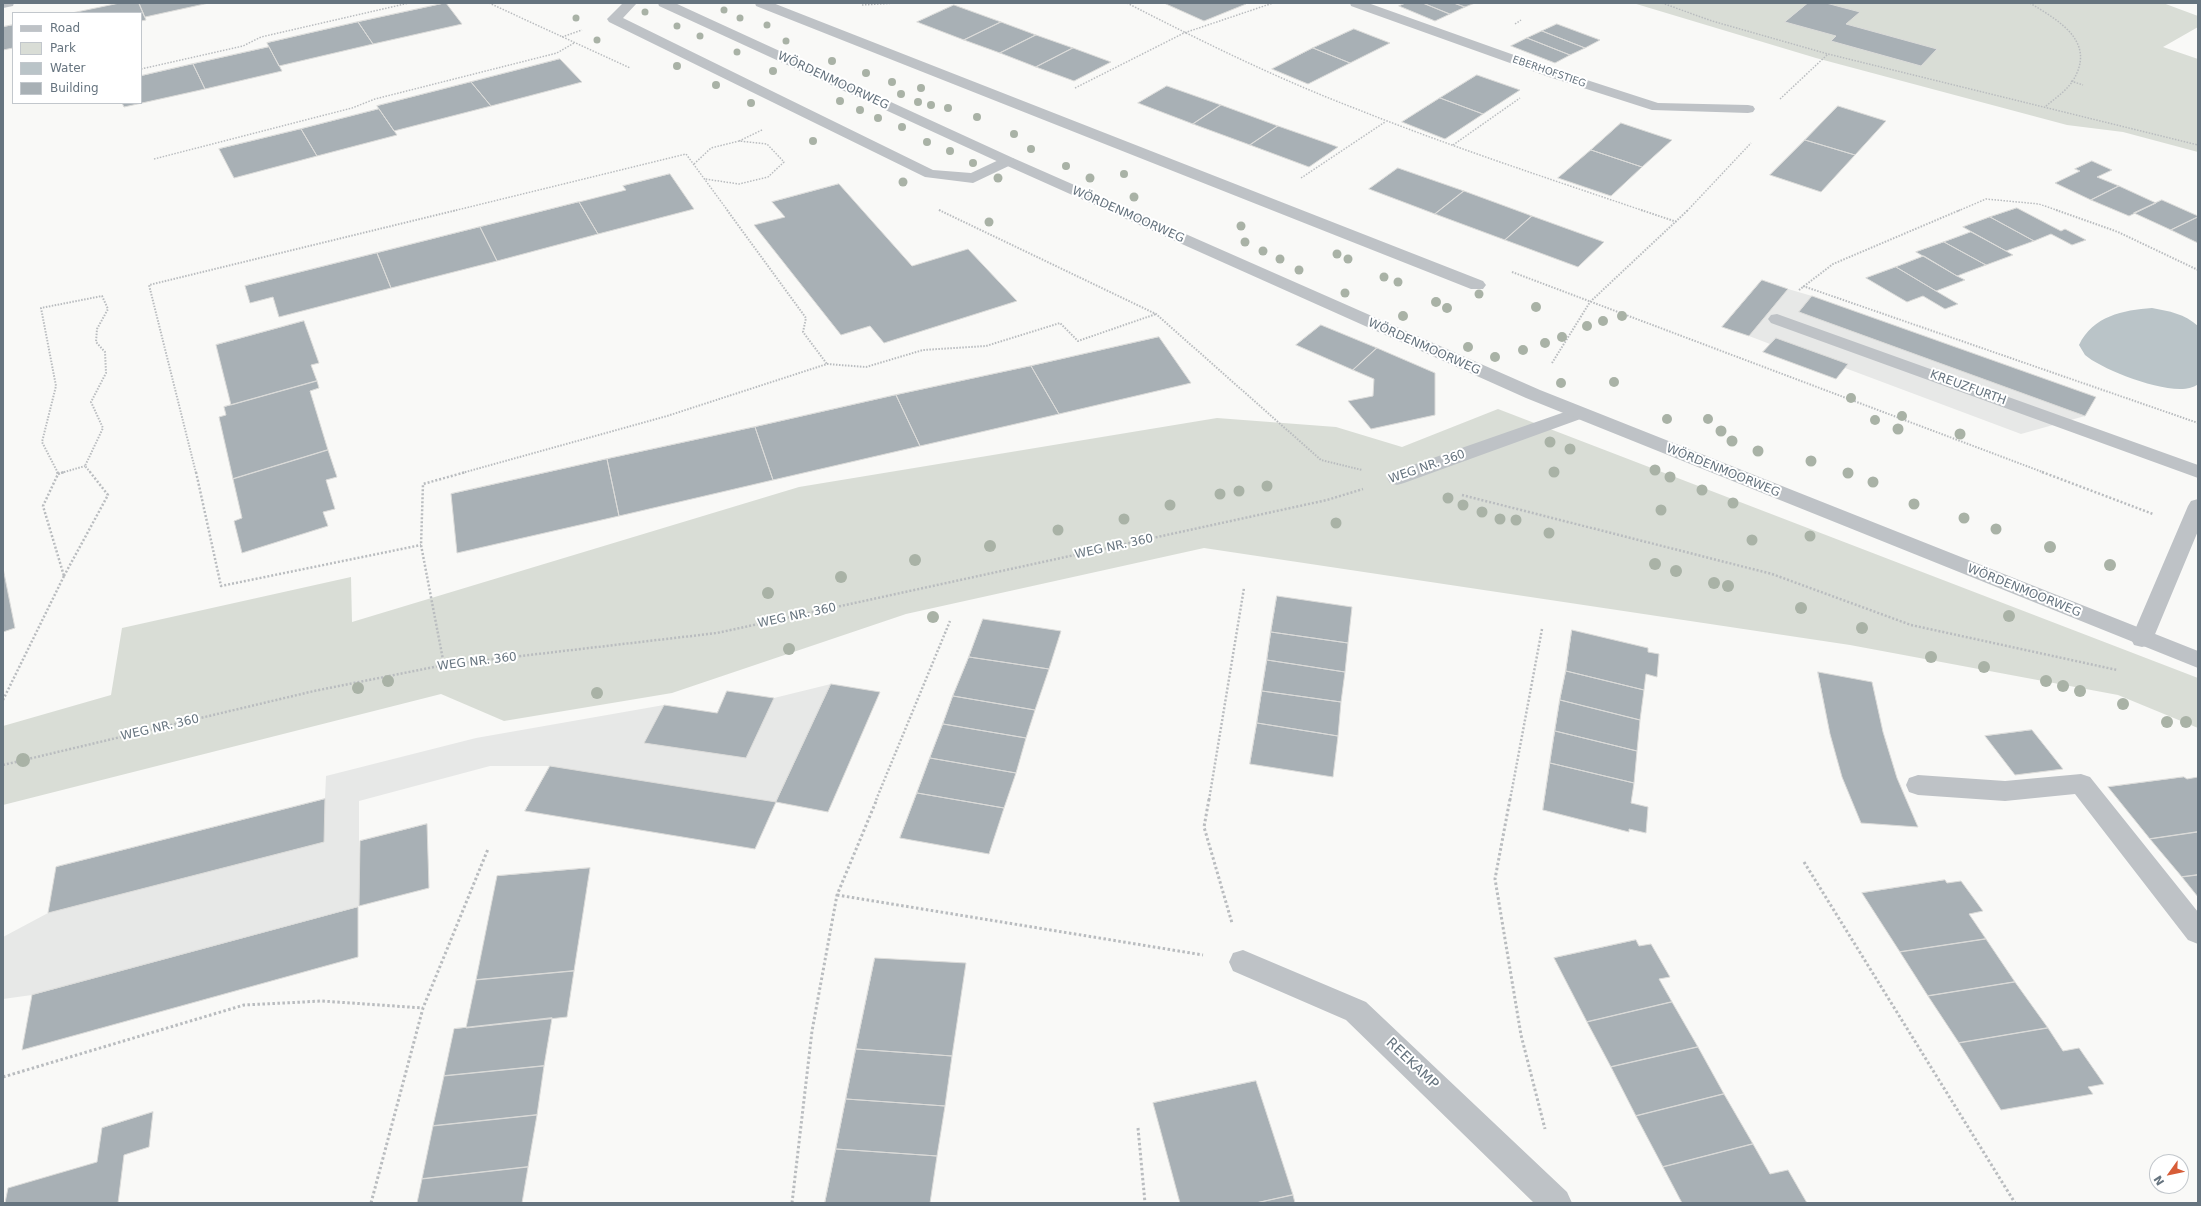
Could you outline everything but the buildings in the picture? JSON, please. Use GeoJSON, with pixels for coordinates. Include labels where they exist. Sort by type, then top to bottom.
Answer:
{"type":"FeatureCollection","features":[{"type":"Feature","properties":{"kind":"street"},"geometry":{"type":"LineString","coordinates":[[3,4],[8,3]]}},
{"type":"Feature","properties":{"kind":"street"},"geometry":{"type":"LineString","coordinates":[[631,3],[614,20],[930,174],[973,178],[1008,161]]}},
{"type":"Feature","properties":{"kind":"street","name":"WÖRDENMOORWEG"},"geometry":{"type":"LineString","coordinates":[[664,3],[1008,161],[1533,394],[2142,639],[2198,660]]}},
{"type":"Feature","properties":{"kind":"street"},"geometry":{"type":"LineString","coordinates":[[761,3],[1477,285]]}},
{"type":"Feature","properties":{"kind":"street","name":"EBERHOFSTIEG"},"geometry":{"type":"LineString","coordinates":[[1356,3],[1554,74],[1657,107],[1748,109]]}},
{"type":"Feature","properties":{"kind":"street","name":"KREUZFURTH"},"geometry":{"type":"LineString","coordinates":[[1777,319],[2198,472]]}},
{"type":"Feature","properties":{"kind":"street","name":"WEG NR. 360"},"geometry":{"type":"LineString","coordinates":[[1397,478],[1579,413]]}},
{"type":"Feature","properties":{"kind":"street"},"geometry":{"type":"LineString","coordinates":[[2142,639],[2198,506]]}},
{"type":"Feature","properties":{"kind":"street"},"geometry":{"type":"LineString","coordinates":[[1918,785],[2005,791],[2081,784],[2198,932]]}},
{"type":"Feature","properties":{"kind":"street","name":"REEKAMP"},"geometry":{"type":"LineString","coordinates":[[1243,962],[1356,1011],[1556,1203]]}},
{"type":"Feature","properties":{"kind":"path"},"geometry":{"type":"LineString","coordinates":[[142,69],[243,46],[262,37],[409,3]]}},
{"type":"Feature","properties":{"kind":"path"},"geometry":{"type":"LineString","coordinates":[[489,3],[631,68]]}},
{"type":"Feature","properties":{"kind":"path"},"geometry":{"type":"LineString","coordinates":[[860,5],[896,3]]}},
{"type":"Feature","properties":{"kind":"path"},"geometry":{"type":"LineString","coordinates":[[1127,3],[1184,33],[1261,69],[1386,121],[1677,222]]}},
{"type":"Feature","properties":{"kind":"path"},"geometry":{"type":"LineString","coordinates":[[1031,110],[1184,33],[1273,3]]}},
{"type":"Feature","properties":{"kind":"path"},"geometry":{"type":"LineString","coordinates":[[1662,3],[1712,21],[1828,54],[2198,145]]}},
{"type":"Feature","properties":{"kind":"path"},"geometry":{"type":"LineString","coordinates":[[2030,3],[2055,18],[2078,39],[2082,60],[2071,81],[2045,107]]}},
{"type":"Feature","properties":{"kind":"path"},"geometry":{"type":"LineString","coordinates":[[154,159],[352,108],[375,98],[557,53],[575,43]]}},
{"type":"Feature","properties":{"kind":"path"},"geometry":{"type":"LineString","coordinates":[[1533,394],[1590,302],[1677,222],[1764,128],[1748,109],[1778,100],[1828,54]]}},
{"type":"Feature","properties":{"kind":"path"},"geometry":{"type":"LineString","coordinates":[[1453,145],[1554,74]]}},
{"type":"Feature","properties":{"kind":"path"},"geometry":{"type":"LineString","coordinates":[[2071,81],[2083,85]]}},
{"type":"Feature","properties":{"kind":"path"},"geometry":{"type":"LineString","coordinates":[[1266,201],[1386,121]]}},
{"type":"Feature","properties":{"kind":"path"},"geometry":{"type":"LineString","coordinates":[[694,164],[711,148],[739,141],[766,128],[758,125]]}},
{"type":"Feature","properties":{"kind":"path"},"geometry":{"type":"LineString","coordinates":[[705,179],[739,184],[768,177],[784,162],[767,144],[739,141]]}},
{"type":"Feature","properties":{"kind":"path"},"geometry":{"type":"LineString","coordinates":[[421,545],[221,586],[196,472],[149,285],[686,154],[806,318],[803,332],[827,364]]}},
{"type":"Feature","properties":{"kind":"path"},"geometry":{"type":"LineString","coordinates":[[1777,319],[1802,286],[1833,264],[1986,199],[2039,204],[2118,232],[2198,270]]}},
{"type":"Feature","properties":{"kind":"path"},"geometry":{"type":"LineString","coordinates":[[938,210],[1156,314],[1321,460],[1772,574],[1911,625],[2120,670]]}},
{"type":"Feature","properties":{"kind":"path"},"geometry":{"type":"LineString","coordinates":[[1477,285],[1501,268],[2189,528]]}},
{"type":"Feature","properties":{"kind":"path"},"geometry":{"type":"LineString","coordinates":[[1802,286],[2198,423]]}},
{"type":"Feature","properties":{"kind":"path"},"geometry":{"type":"LineString","coordinates":[[58,474],[42,442],[56,386],[41,308],[102,296],[108,309],[97,329],[96,342],[105,352],[106,373],[91,402],[103,428],[85,466],[58,474],[43,506],[64,576]]}},
{"type":"Feature","properties":{"kind":"path"},"geometry":{"type":"LineString","coordinates":[[444,665],[421,545],[423,484],[667,416],[827,364],[866,367],[922,350],[986,346],[1060,323],[1078,342],[1156,314]]}},
{"type":"Feature","properties":{"kind":"path"},"geometry":{"type":"LineString","coordinates":[[3,700],[64,576],[108,495],[85,466]]}},
{"type":"Feature","properties":{"kind":"path","name":"WEG NR. 360"},"geometry":{"type":"LineString","coordinates":[[3,765],[314,691],[444,665],[717,633],[1328,500],[1397,478]]}},
{"type":"Feature","properties":{"kind":"path"},"geometry":{"type":"LineString","coordinates":[[837,895],[1243,962],[1204,827],[1244,588]]}},
{"type":"Feature","properties":{"kind":"path"},"geometry":{"type":"LineString","coordinates":[[792,1203],[812,1031],[837,895],[950,620]]}},
{"type":"Feature","properties":{"kind":"path"},"geometry":{"type":"LineString","coordinates":[[1542,629],[1496,879],[1521,1035],[1546,1134]]}},
{"type":"Feature","properties":{"kind":"path"},"geometry":{"type":"LineString","coordinates":[[371,1203],[423,1008],[488,849]]}},
{"type":"Feature","properties":{"kind":"path"},"geometry":{"type":"LineString","coordinates":[[1804,862],[2015,1203]]}},
{"type":"Feature","properties":{"kind":"path"},"geometry":{"type":"LineString","coordinates":[[3,1077],[244,1005],[322,1001],[423,1008]]}},
{"type":"Feature","properties":{"kind":"path"},"geometry":{"type":"LineString","coordinates":[[1138,1128],[1145,1203]]}},
{"type":"Feature","properties":{"kind":"shaded area"},"geometry":{"type":"Polygon","coordinates":[[[1788,289],[1812,296],[1799,312],[2085,416],[2021,434],[1845,368],[1847,364],[1776,338],[1770,344],[1749,336],[1788,289]]]}},
{"type":"Feature","properties":{"kind":"shaded area"},"geometry":{"type":"Polygon","coordinates":[[[831,684],[776,802],[550,766],[490,766],[359,801],[359,906],[32,995],[3,999],[3,937],[48,913],[323,842],[326,776],[476,738],[664,705],[645,743],[745,758],[774,698],[831,684]]]}},
{"type":"Feature","properties":{"kind":"green space"},"geometry":{"type":"Polygon","coordinates":[[[1633,3],[2163,3],[2198,16],[2198,27],[2163,47],[2198,59],[2198,152],[2123,132],[2067,125],[1816,58],[1633,3]]]}},
{"type":"Feature","properties":{"kind":"green space"},"geometry":{"type":"Polygon","coordinates":[[[1498,409],[2198,678],[2198,728],[2118,695],[1850,645],[1204,548],[906,614],[672,693],[504,721],[441,694],[3,805],[3,726],[111,695],[122,628],[351,577],[352,622],[799,487],[1217,418],[1336,427],[1402,447],[1498,409]]]}},
{"type":"Feature","properties":{"kind":"water"},"geometry":{"type":"Polygon","coordinates":[[[2152,308],[2182,316],[2198,326],[2198,384],[2188,388],[2175,389],[2141,382],[2094,361],[2085,355],[2079,345],[2092,327],[2110,316],[2152,308]]]}}]}
